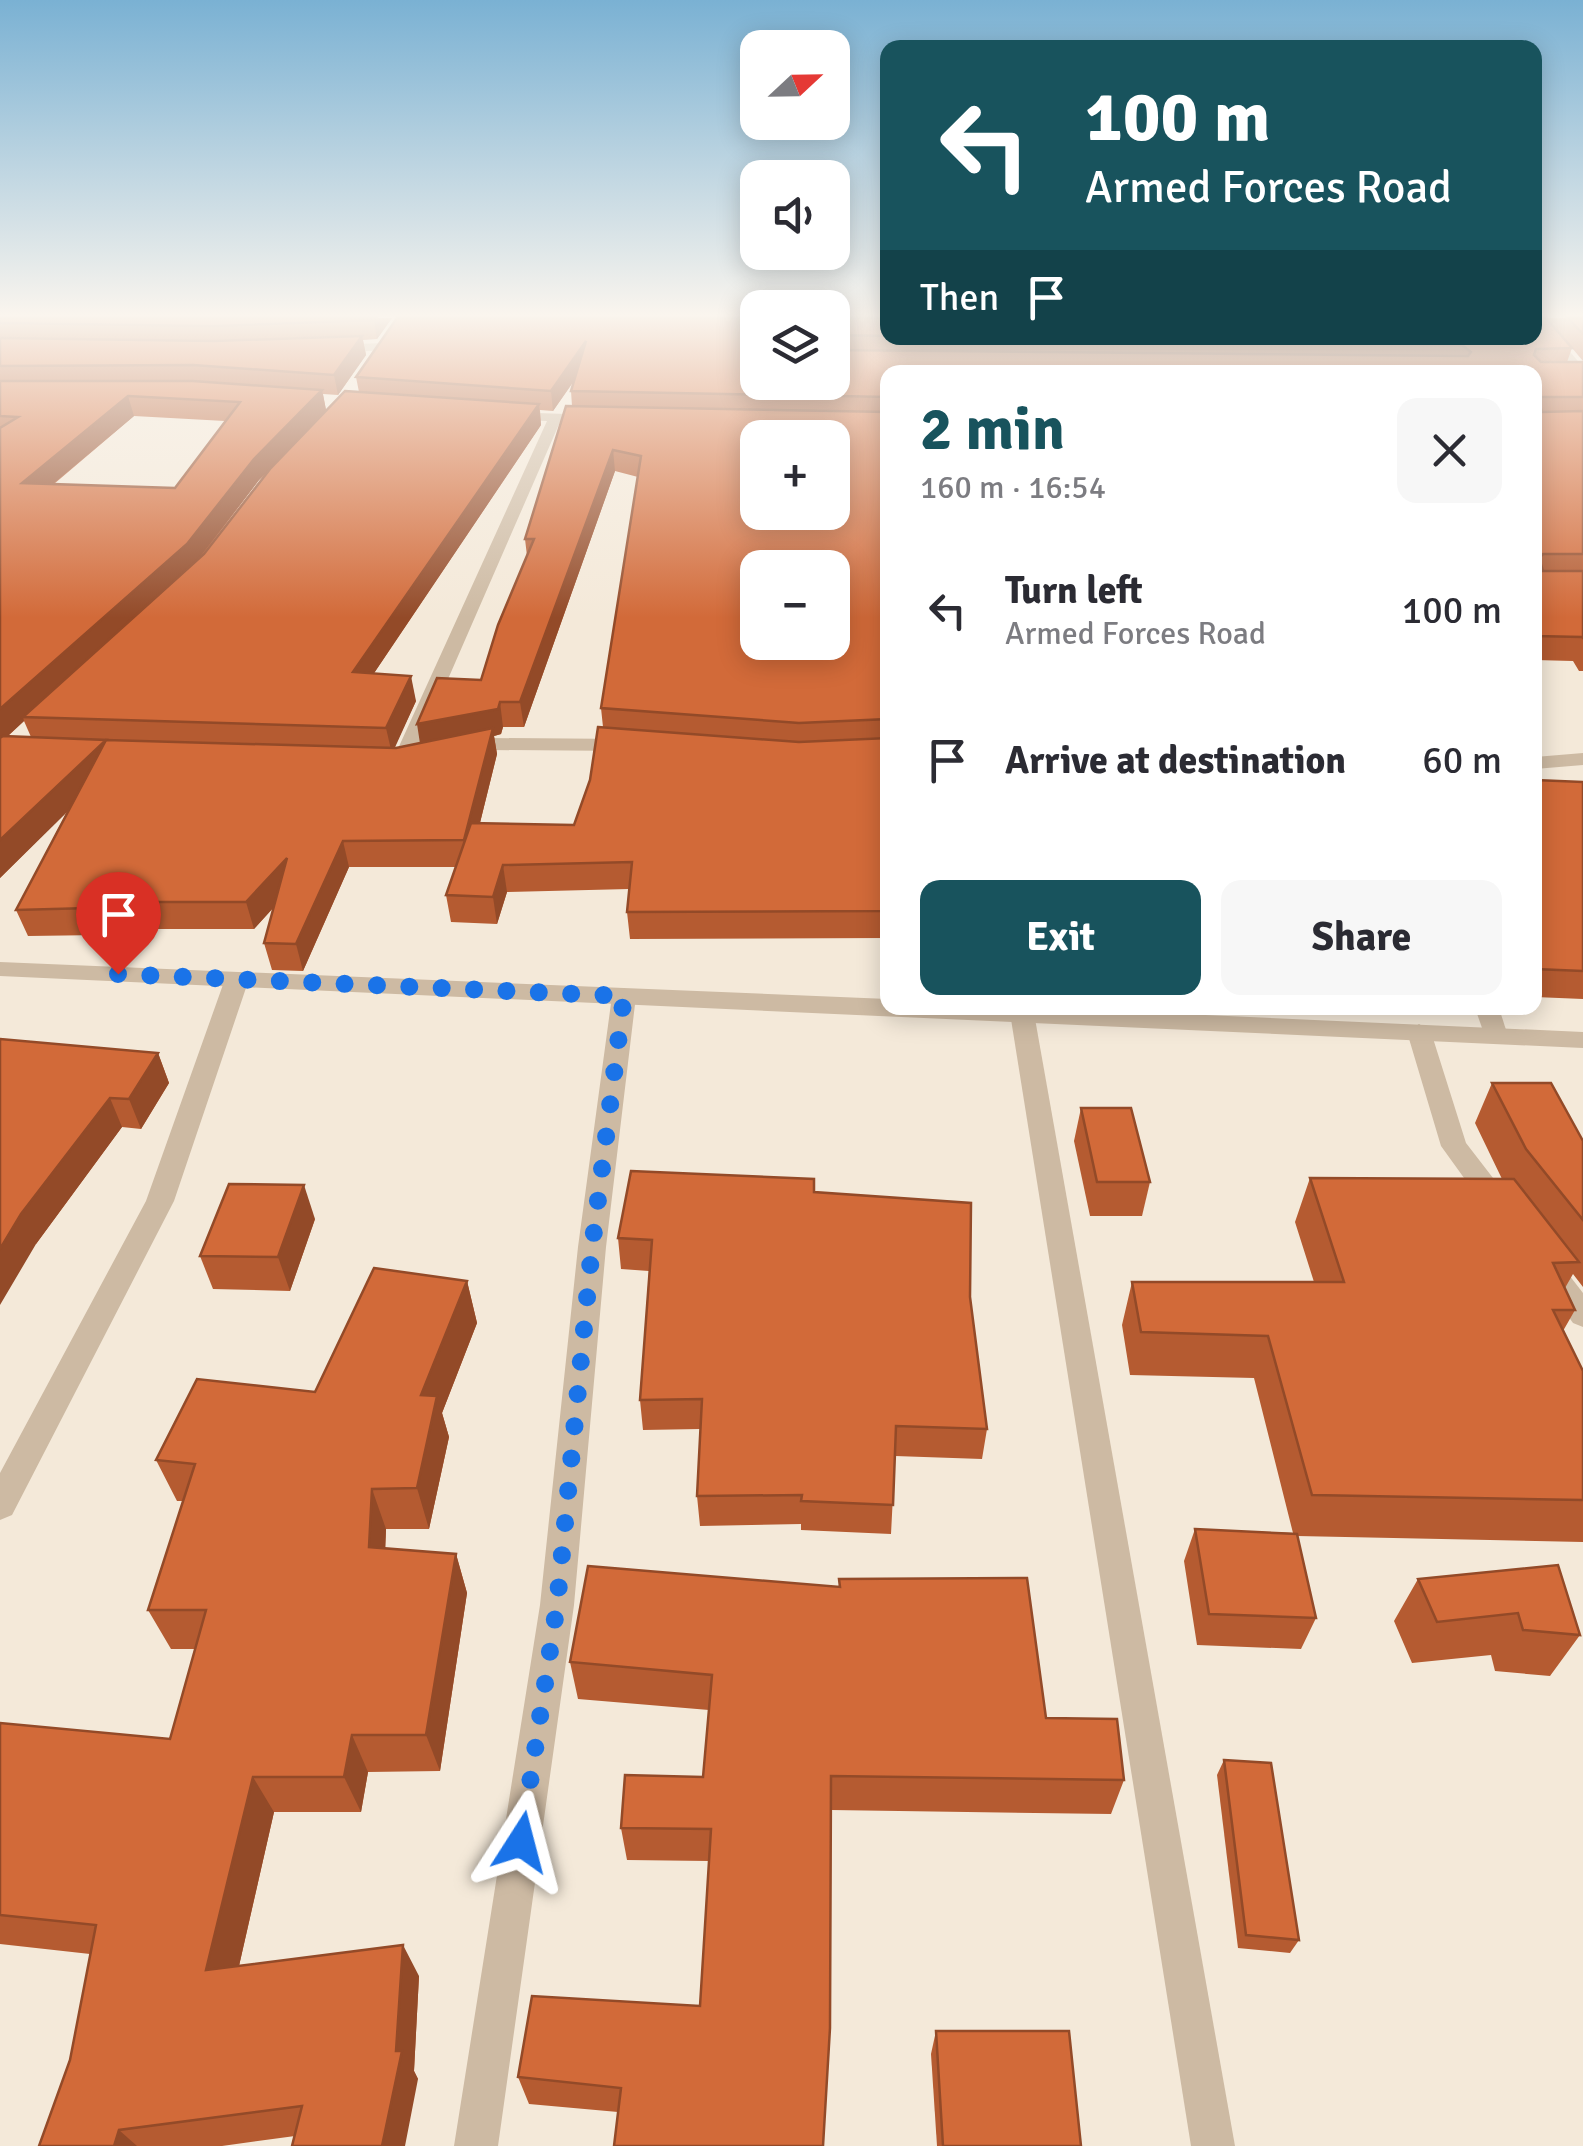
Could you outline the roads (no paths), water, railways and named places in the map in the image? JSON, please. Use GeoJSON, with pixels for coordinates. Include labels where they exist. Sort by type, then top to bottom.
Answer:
{"type":"FeatureCollection","features":[{"type":"Feature","properties":{"kind":"street"},"geometry":{"type":"LineString","coordinates":[[544,418],[615,420]]}},
{"type":"Feature","properties":{"kind":"street"},"geometry":{"type":"LineString","coordinates":[[556,419],[410,761],[491,744],[596,742],[646,747]]}},
{"type":"Feature","properties":{"kind":"street"},"geometry":{"type":"LineString","coordinates":[[1542,762],[1583,758]]}},
{"type":"Feature","properties":{"kind":"street"},"geometry":{"type":"LineString","coordinates":[[0,969],[880,1007]]}},
{"type":"Feature","properties":{"kind":"street"},"geometry":{"type":"LineString","coordinates":[[0,1506],[160,1202],[237,980]]}},
{"type":"Feature","properties":{"kind":"street"},"geometry":{"type":"LineString","coordinates":[[476,2146],[557,1605],[592,1247],[624,996]]}},
{"type":"Feature","properties":{"kind":"street"},"geometry":{"type":"LineString","coordinates":[[1022,1015],[1212,2146]]}},
{"type":"Feature","properties":{"kind":"street"},"geometry":{"type":"LineString","coordinates":[[1064,1015],[1583,1040]]}},
{"type":"Feature","properties":{"kind":"street"},"geometry":{"type":"LineString","coordinates":[[1489,1015],[1496,1036]]}},
{"type":"Feature","properties":{"kind":"street"},"geometry":{"type":"LineString","coordinates":[[1418,1032],[1454,1146],[1512,1222]]}},
{"type":"Feature","properties":{"kind":"street"},"geometry":{"type":"LineString","coordinates":[[1535,1253],[1583,1315]]}}]}
